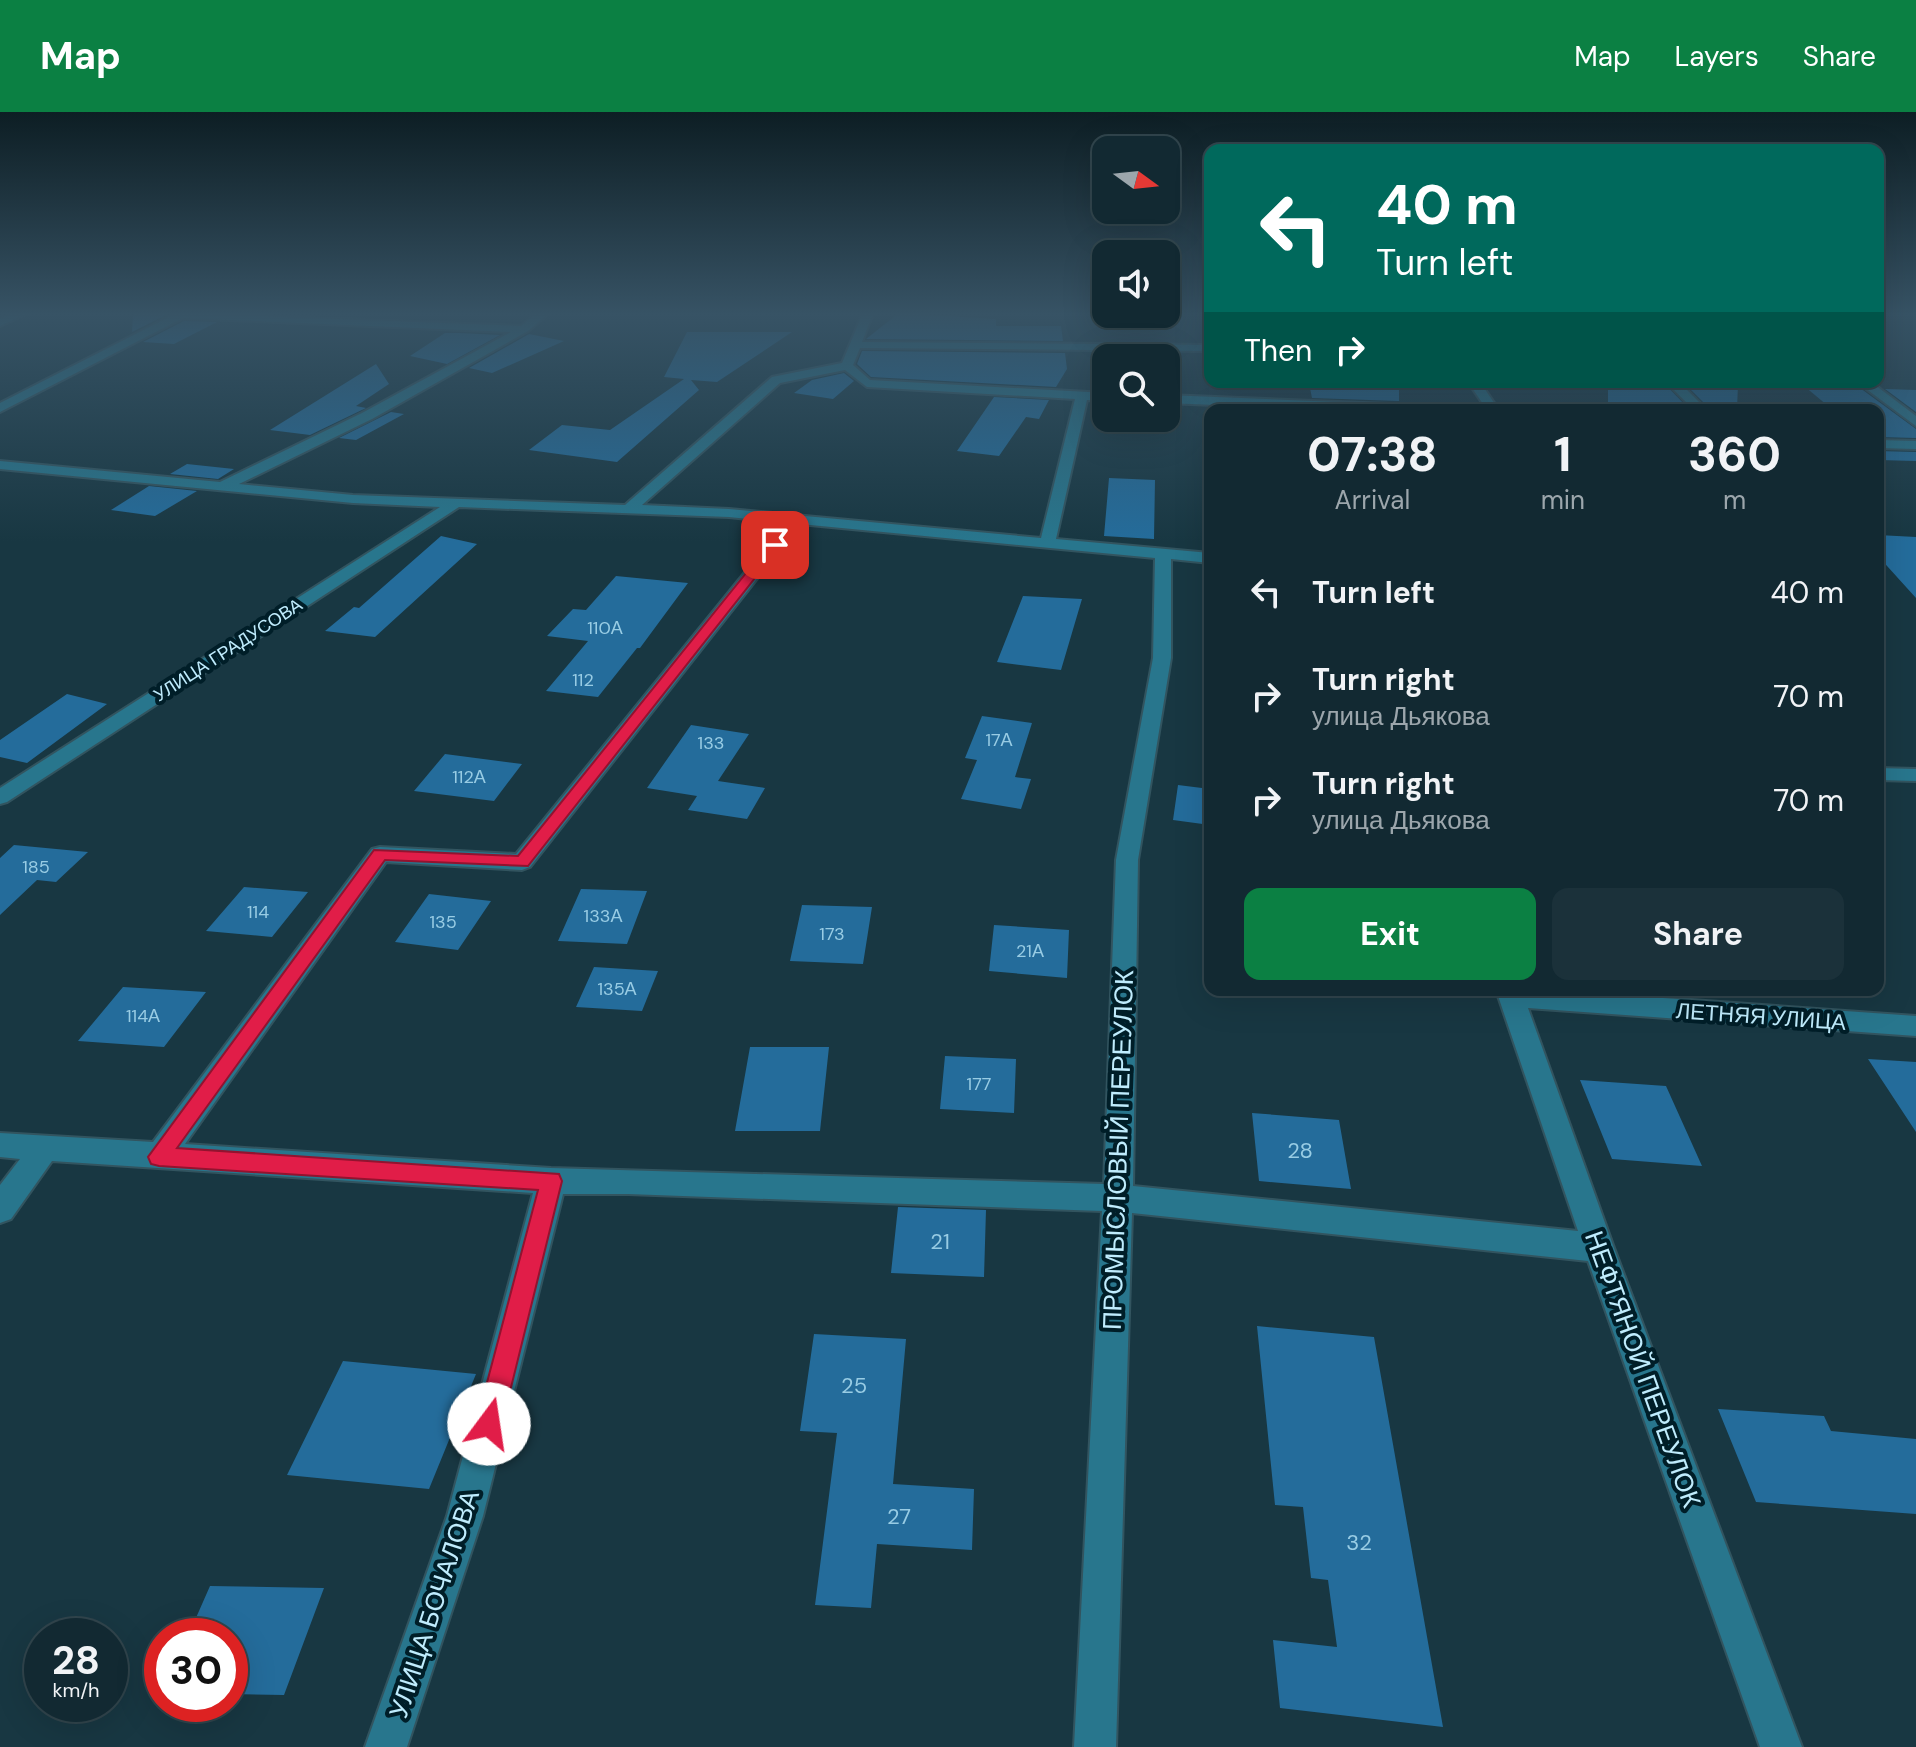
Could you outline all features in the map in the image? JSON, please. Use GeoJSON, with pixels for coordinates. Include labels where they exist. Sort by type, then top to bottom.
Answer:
{"type":"FeatureCollection","features":[{"type":"Feature","properties":{"kind":"street"},"geometry":{"type":"LineString","coordinates":[[0,408],[36,389]]}},
{"type":"Feature","properties":{"kind":"street"},"geometry":{"type":"LineString","coordinates":[[220,488],[415,389]]}},
{"type":"Feature","properties":{"kind":"street"},"geometry":{"type":"LineString","coordinates":[[631,507],[765,389]]}},
{"type":"Feature","properties":{"kind":"street"},"geometry":{"type":"LineString","coordinates":[[938,389],[1092,396]]}},
{"type":"Feature","properties":{"kind":"street"},"geometry":{"type":"LineString","coordinates":[[1680,389],[1695,404]]}},
{"type":"Feature","properties":{"kind":"street"},"geometry":{"type":"LineString","coordinates":[[1873,389],[1916,422]]}},
{"type":"Feature","properties":{"kind":"street"},"geometry":{"type":"LineString","coordinates":[[1048,542],[1082,396]]}},
{"type":"Feature","properties":{"kind":"street"},"geometry":{"type":"LineString","coordinates":[[1180,399],[1327,404]]}},
{"type":"Feature","properties":{"kind":"street"},"geometry":{"type":"LineString","coordinates":[[1884,444],[1916,445]]}},
{"type":"Feature","properties":{"kind":"street"},"geometry":{"type":"LineString","coordinates":[[0,465],[220,488],[456,503],[631,507],[1204,558]]}},
{"type":"Feature","properties":{"kind":"street","name":"УЛИЦА ГРАДУСОВА"},"geometry":{"type":"LineString","coordinates":[[0,797],[456,503]]}},
{"type":"Feature","properties":{"kind":"street"},"geometry":{"type":"LineString","coordinates":[[159,1157],[380,854],[522,862],[795,520]]}},
{"type":"Feature","properties":{"kind":"street","name":"ПРОМЫСЛОВЫЙ ПЕРЕУЛОК"},"geometry":{"type":"LineString","coordinates":[[1095,1747],[1118,1198],[1127,860],[1162,658],[1163,555]]}},
{"type":"Feature","properties":{"kind":"street"},"geometry":{"type":"LineString","coordinates":[[1884,774],[1916,775]]}},
{"type":"Feature","properties":{"kind":"street","name":"НЕФТЯНОЙ ПЕРЕУЛОК"},"geometry":{"type":"LineString","coordinates":[[1511,996],[1781,1747]]}},
{"type":"Feature","properties":{"kind":"street","name":"ЛЕТНЯЯ УЛИЦА"},"geometry":{"type":"LineString","coordinates":[[1535,996],[1916,1026]]}},
{"type":"Feature","properties":{"kind":"street"},"geometry":{"type":"LineString","coordinates":[[0,1145],[551,1181],[644,1181],[1118,1198],[1599,1248]]}},
{"type":"Feature","properties":{"kind":"street"},"geometry":{"type":"LineString","coordinates":[[0,1209],[44,1149]]}},
{"type":"Feature","properties":{"kind":"street","name":"УЛИЦА БОЧАЛОВА"},"geometry":{"type":"LineString","coordinates":[[386,1747],[465,1516],[551,1181]]}},
{"type":"Feature","properties":{"kind":"building"},"geometry":{"type":"Polygon","coordinates":[[[335,389],[381,389],[356,406],[366,408],[310,435],[270,430],[335,389]]]}},
{"type":"Feature","properties":{"kind":"building"},"geometry":{"type":"Polygon","coordinates":[[[669,389],[699,390],[617,462],[529,450],[562,425],[610,430],[669,389]]]}},
{"type":"Feature","properties":{"kind":"building"},"geometry":{"type":"Polygon","coordinates":[[[799,389],[844,389],[833,399],[794,393],[799,389]]]}},
{"type":"Feature","properties":{"kind":"building"},"geometry":{"type":"Polygon","coordinates":[[[1310,389],[1399,389],[1399,401],[1312,398],[1310,389]]]}},
{"type":"Feature","properties":{"kind":"building"},"geometry":{"type":"Polygon","coordinates":[[[1608,389],[1670,389],[1684,404],[1608,404],[1608,389]]]}},
{"type":"Feature","properties":{"kind":"building"},"geometry":{"type":"Polygon","coordinates":[[[1690,389],[1738,389],[1737,404],[1705,404],[1690,389]]]}},
{"type":"Feature","properties":{"kind":"building"},"geometry":{"type":"Polygon","coordinates":[[[1808,389],[1862,389],[1882,404],[1826,404],[1808,389]]]}},
{"type":"Feature","properties":{"kind":"building"},"geometry":{"type":"Polygon","coordinates":[[[1885,389],[1916,390],[1916,412],[1885,389]]]}},
{"type":"Feature","properties":{"kind":"building"},"geometry":{"type":"Polygon","coordinates":[[[994,397],[1049,400],[1039,419],[1026,417],[999,456],[957,451],[994,397]]]}},
{"type":"Feature","properties":{"kind":"building"},"geometry":{"type":"Polygon","coordinates":[[[1884,406],[1916,429],[1916,438],[1884,437],[1884,406]]]}},
{"type":"Feature","properties":{"kind":"building"},"geometry":{"type":"Polygon","coordinates":[[[391,412],[404,414],[356,440],[339,438],[391,412]]]}},
{"type":"Feature","properties":{"kind":"building"},"geometry":{"type":"Polygon","coordinates":[[[1884,451],[1916,452],[1916,461],[1884,460],[1884,451]]]}},
{"type":"Feature","properties":{"kind":"building"},"geometry":{"type":"Polygon","coordinates":[[[187,464],[234,469],[218,479],[170,474],[187,464]]]}},
{"type":"Feature","properties":{"kind":"building"},"geometry":{"type":"Polygon","coordinates":[[[1109,478],[1155,480],[1154,539],[1104,536],[1109,478]]]}},
{"type":"Feature","properties":{"kind":"building"},"geometry":{"type":"Polygon","coordinates":[[[149,486],[197,491],[155,516],[111,510],[149,486]]]}},
{"type":"Feature","properties":{"kind":"building"},"geometry":{"type":"Polygon","coordinates":[[[1884,535],[1916,537],[1916,598],[1884,563],[1884,535]]]}},
{"type":"Feature","properties":{"kind":"building"},"geometry":{"type":"Polygon","coordinates":[[[441,536],[477,544],[375,637],[325,631],[354,607],[359,608],[441,536]]]}},
{"type":"Feature","properties":{"kind":"building"},"geometry":{"type":"Polygon","coordinates":[[[616,576],[688,583],[640,648],[598,697],[546,691],[588,641],[547,636],[573,609],[586,610],[616,576]]]}},
{"type":"Feature","properties":{"kind":"building"},"geometry":{"type":"Polygon","coordinates":[[[1023,596],[1082,599],[1061,670],[997,662],[1023,596]]]}},
{"type":"Feature","properties":{"kind":"building"},"geometry":{"type":"Polygon","coordinates":[[[67,694],[107,704],[27,763],[0,757],[0,740],[67,694]]]}},
{"type":"Feature","properties":{"kind":"building"},"geometry":{"type":"Polygon","coordinates":[[[982,716],[1032,723],[1015,777],[1031,779],[1021,809],[961,799],[977,760],[965,758],[982,716]]]}},
{"type":"Feature","properties":{"kind":"building"},"geometry":{"type":"Polygon","coordinates":[[[691,725],[749,734],[718,781],[765,788],[747,819],[688,810],[697,796],[647,788],[691,725]]]}},
{"type":"Feature","properties":{"kind":"building"},"geometry":{"type":"Polygon","coordinates":[[[445,754],[522,764],[494,801],[414,791],[445,754]]]}},
{"type":"Feature","properties":{"kind":"building"},"geometry":{"type":"Polygon","coordinates":[[[1178,785],[1204,788],[1204,824],[1173,820],[1178,785]]]}},
{"type":"Feature","properties":{"kind":"building"},"geometry":{"type":"Polygon","coordinates":[[[14,845],[88,852],[56,882],[37,880],[0,915],[0,858],[14,845]]]}},
{"type":"Feature","properties":{"kind":"building"},"geometry":{"type":"Polygon","coordinates":[[[244,887],[308,892],[272,937],[206,931],[244,887]]]}},
{"type":"Feature","properties":{"kind":"building"},"geometry":{"type":"Polygon","coordinates":[[[581,889],[647,891],[627,944],[558,941],[581,889]]]}},
{"type":"Feature","properties":{"kind":"building"},"geometry":{"type":"Polygon","coordinates":[[[429,894],[491,901],[458,950],[395,942],[429,894]]]}},
{"type":"Feature","properties":{"kind":"building"},"geometry":{"type":"Polygon","coordinates":[[[802,905],[872,907],[863,964],[790,961],[802,905]]]}},
{"type":"Feature","properties":{"kind":"building"},"geometry":{"type":"Polygon","coordinates":[[[994,925],[1069,930],[1067,978],[989,971],[994,925]]]}},
{"type":"Feature","properties":{"kind":"building"},"geometry":{"type":"Polygon","coordinates":[[[594,967],[658,971],[642,1011],[576,1007],[594,967]]]}},
{"type":"Feature","properties":{"kind":"building"},"geometry":{"type":"Polygon","coordinates":[[[123,987],[206,992],[164,1047],[78,1041],[123,987]]]}},
{"type":"Feature","properties":{"kind":"building"},"geometry":{"type":"Polygon","coordinates":[[[750,1047],[829,1047],[820,1131],[735,1131],[750,1047]]]}},
{"type":"Feature","properties":{"kind":"building"},"geometry":{"type":"Polygon","coordinates":[[[945,1056],[1016,1059],[1014,1113],[940,1109],[945,1056]]]}},
{"type":"Feature","properties":{"kind":"building"},"geometry":{"type":"Polygon","coordinates":[[[1868,1059],[1916,1062],[1916,1132],[1868,1059]]]}},
{"type":"Feature","properties":{"kind":"building"},"geometry":{"type":"Polygon","coordinates":[[[1580,1080],[1666,1086],[1702,1166],[1612,1159],[1580,1080]]]}},
{"type":"Feature","properties":{"kind":"building"},"geometry":{"type":"Polygon","coordinates":[[[1252,1113],[1339,1120],[1351,1189],[1259,1181],[1252,1113]]]}},
{"type":"Feature","properties":{"kind":"building"},"geometry":{"type":"Polygon","coordinates":[[[898,1207],[986,1210],[984,1277],[891,1273],[898,1207]]]}},
{"type":"Feature","properties":{"kind":"building"},"geometry":{"type":"Polygon","coordinates":[[[1257,1326],[1374,1337],[1443,1727],[1280,1708],[1273,1640],[1337,1647],[1328,1580],[1311,1578],[1303,1507],[1275,1505],[1257,1326]]]}},
{"type":"Feature","properties":{"kind":"building"},"geometry":{"type":"Polygon","coordinates":[[[814,1334],[906,1339],[893,1484],[974,1489],[972,1550],[877,1544],[871,1608],[815,1605],[837,1433],[800,1431],[814,1334]]]}},
{"type":"Feature","properties":{"kind":"building"},"geometry":{"type":"Polygon","coordinates":[[[343,1361],[476,1374],[429,1489],[287,1475],[343,1361]]]}},
{"type":"Feature","properties":{"kind":"building"},"geometry":{"type":"Polygon","coordinates":[[[1718,1409],[1824,1416],[1831,1431],[1916,1439],[1916,1514],[1756,1502],[1718,1409]]]}},
{"type":"Feature","properties":{"kind":"building"},"geometry":{"type":"Polygon","coordinates":[[[210,1586],[324,1588],[284,1695],[248,1694],[248,1618],[196,1618],[210,1586]]]}},
{"type":"Feature","properties":{"kind":"route"},"geometry":{"type":"LineString","coordinates":[[489,1424],[551,1181],[159,1157],[380,854],[522,862],[775,545]]}}]}
